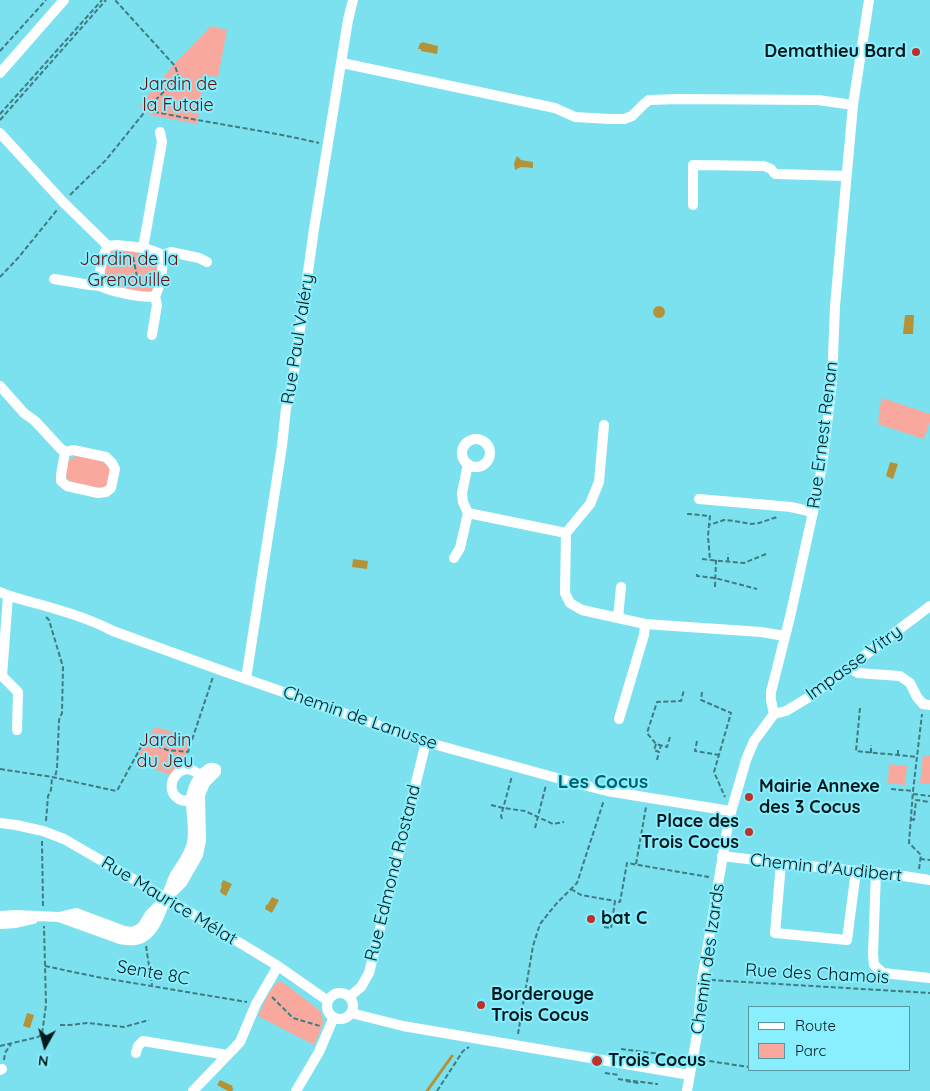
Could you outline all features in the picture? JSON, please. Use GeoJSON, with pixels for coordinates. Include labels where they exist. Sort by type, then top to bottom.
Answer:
{"type":"FeatureCollection","features":[{"type":"Feature","properties":{"kind":"street"},"geometry":{"type":"LineString","coordinates":[[0,73],[64,0]]}},
{"type":"Feature","properties":{"kind":"street","name":"Rue Paul Valéry"},"geometry":{"type":"LineString","coordinates":[[246,679],[282,446],[286,408],[292,386],[314,229],[348,20],[353,0]]}},
{"type":"Feature","properties":{"kind":"street","name":"Rue Ernest Renan"},"geometry":{"type":"LineString","coordinates":[[774,714],[771,692],[814,512],[822,466],[832,382],[835,306],[853,106],[869,0]]}},
{"type":"Feature","properties":{"kind":"street"},"geometry":{"type":"LineString","coordinates":[[342,63],[555,108],[575,117],[624,119],[632,116],[650,100],[818,100],[853,106]]}},
{"type":"Feature","properties":{"kind":"street"},"geometry":{"type":"LineString","coordinates":[[138,248],[162,142],[160,132]]}},
{"type":"Feature","properties":{"kind":"street"},"geometry":{"type":"LineString","coordinates":[[0,133],[63,202],[108,246]]}},
{"type":"Feature","properties":{"kind":"street"},"geometry":{"type":"LineString","coordinates":[[693,205],[693,165],[764,166],[771,169],[775,174],[846,176]]}},
{"type":"Feature","properties":{"kind":"street"},"geometry":{"type":"LineString","coordinates":[[100,286],[99,279],[104,252],[108,246],[117,245],[138,248],[162,255],[171,252],[199,258],[207,262]]}},
{"type":"Feature","properties":{"kind":"street"},"geometry":{"type":"LineString","coordinates":[[54,279],[100,286],[149,298],[155,296],[158,291],[163,261],[162,255]]}},
{"type":"Feature","properties":{"kind":"street"},"geometry":{"type":"LineString","coordinates":[[152,335],[158,305],[155,296]]}},
{"type":"Feature","properties":{"kind":"street"},"geometry":{"type":"LineString","coordinates":[[0,386],[24,413],[35,421],[65,452]]}},
{"type":"Feature","properties":{"kind":"street"},"geometry":{"type":"LineString","coordinates":[[604,425],[599,482],[590,504],[566,533],[565,593],[570,603],[582,610],[645,624],[761,632],[785,636]]}},
{"type":"Feature","properties":{"kind":"street"},"geometry":{"type":"LineString","coordinates":[[73,450],[106,457],[115,468],[111,488],[106,492],[98,493],[67,486],[61,481],[65,452],[73,450]]}},
{"type":"Feature","properties":{"kind":"street"},"geometry":{"type":"LineString","coordinates":[[454,558],[460,548],[468,513],[463,502],[462,493],[468,464]]}},
{"type":"Feature","properties":{"kind":"street"},"geometry":{"type":"LineString","coordinates":[[699,499],[791,507],[814,512]]}},
{"type":"Feature","properties":{"kind":"street"},"geometry":{"type":"LineString","coordinates":[[468,513],[566,533]]}},
{"type":"Feature","properties":{"kind":"street"},"geometry":{"type":"LineString","coordinates":[[618,618],[621,587]]}},
{"type":"Feature","properties":{"kind":"street"},"geometry":{"type":"LineString","coordinates":[[4,594],[2,676],[18,692],[17,730]]}},
{"type":"Feature","properties":{"kind":"street","name":"Chemin de Lanusse"},"geometry":{"type":"LineString","coordinates":[[4,594],[98,623],[246,679],[426,742],[607,791],[730,811]]}},
{"type":"Feature","properties":{"kind":"street","name":"Impasse Vitry"},"geometry":{"type":"LineString","coordinates":[[774,714],[786,711],[811,696],[930,606]]}},
{"type":"Feature","properties":{"kind":"street"},"geometry":{"type":"LineString","coordinates":[[619,719],[644,634],[645,624]]}},
{"type":"Feature","properties":{"kind":"street"},"geometry":{"type":"LineString","coordinates":[[849,668],[858,673],[900,676],[910,683],[917,697],[927,705]]}},
{"type":"Feature","properties":{"kind":"street"},"geometry":{"type":"LineString","coordinates":[[722,856],[730,811],[746,760],[754,741],[774,714]]}},
{"type":"Feature","properties":{"kind":"street","name":"Rue Edmond Rostand"},"geometry":{"type":"LineString","coordinates":[[349,997],[361,987],[369,972],[426,742]]}},
{"type":"Feature","properties":{"kind":"street"},"geometry":{"type":"LineString","coordinates":[[190,801],[180,800],[174,795],[172,789],[174,777],[184,770],[195,770],[203,779]]}},
{"type":"Feature","properties":{"kind":"street"},"geometry":{"type":"LineString","coordinates":[[59,917],[76,913],[124,930],[134,932],[142,927],[150,914],[182,883],[191,858],[190,801],[193,789],[203,779]]}},
{"type":"Feature","properties":{"kind":"street"},"geometry":{"type":"LineString","coordinates":[[191,858],[198,855],[201,840],[200,795],[203,779]]}},
{"type":"Feature","properties":{"kind":"street","name":"Rue Maurice Mélat"},"geometry":{"type":"LineString","coordinates":[[0,823],[36,829],[64,839],[278,966],[328,1000]]}},
{"type":"Feature","properties":{"kind":"street","name":"Chemin d'Audibert"},"geometry":{"type":"LineString","coordinates":[[722,856],[782,864],[876,872],[930,880]]}},
{"type":"Feature","properties":{"kind":"street","name":"Chemin des Izards"},"geometry":{"type":"LineString","coordinates":[[687,1091],[697,1035],[702,980],[722,856]]}},
{"type":"Feature","properties":{"kind":"street"},"geometry":{"type":"LineString","coordinates":[[782,864],[775,933],[802,936],[846,940],[856,871]]}},
{"type":"Feature","properties":{"kind":"street"},"geometry":{"type":"LineString","coordinates":[[876,872],[872,954],[874,965],[883,973],[930,978]]}},
{"type":"Feature","properties":{"kind":"street"},"geometry":{"type":"LineString","coordinates":[[0,916],[16,914],[59,917],[120,939],[137,940],[150,932],[159,917],[166,898]]}},
{"type":"Feature","properties":{"kind":"street"},"geometry":{"type":"LineString","coordinates":[[0,924],[16,923],[43,916]]}},
{"type":"Feature","properties":{"kind":"street"},"geometry":{"type":"LineString","coordinates":[[193,1091],[240,1042],[256,1004],[278,966]]}},
{"type":"Feature","properties":{"kind":"street"},"geometry":{"type":"LineString","coordinates":[[338,994],[344,994],[349,997],[353,1005],[350,1013],[343,1019],[334,1018],[328,1010],[328,1000],[338,994]]}},
{"type":"Feature","properties":{"kind":"street"},"geometry":{"type":"LineString","coordinates":[[350,1013],[403,1026],[690,1075]]}},
{"type":"Feature","properties":{"kind":"street"},"geometry":{"type":"LineString","coordinates":[[296,1091],[319,1052],[334,1018]]}},
{"type":"Feature","properties":{"kind":"street"},"geometry":{"type":"LineString","coordinates":[[136,1053],[138,1046],[143,1041],[227,1056]]}},
{"type":"Feature","properties":{"kind":"path"},"geometry":{"type":"LineString","coordinates":[[0,51],[46,0]]}},
{"type":"Feature","properties":{"kind":"path"},"geometry":{"type":"LineString","coordinates":[[0,114],[102,0]]}},
{"type":"Feature","properties":{"kind":"path"},"geometry":{"type":"LineString","coordinates":[[0,120],[106,0]]}},
{"type":"Feature","properties":{"kind":"path"},"geometry":{"type":"LineString","coordinates":[[0,277],[18,258],[63,202],[106,160],[147,109],[178,75],[175,66],[115,0]]}},
{"type":"Feature","properties":{"kind":"path"},"geometry":{"type":"LineString","coordinates":[[147,109],[194,120],[328,145]]}},
{"type":"Feature","properties":{"kind":"path"},"geometry":{"type":"LineString","coordinates":[[138,248],[132,250],[139,296]]}},
{"type":"Feature","properties":{"kind":"path"},"geometry":{"type":"LineString","coordinates":[[688,515],[710,516],[708,536],[710,560]]}},
{"type":"Feature","properties":{"kind":"path"},"geometry":{"type":"LineString","coordinates":[[709,525],[724,520],[752,524],[778,517]]}},
{"type":"Feature","properties":{"kind":"path"},"geometry":{"type":"LineString","coordinates":[[728,554],[728,562]]}},
{"type":"Feature","properties":{"kind":"path"},"geometry":{"type":"LineString","coordinates":[[702,559],[744,564],[766,554]]}},
{"type":"Feature","properties":{"kind":"path"},"geometry":{"type":"LineString","coordinates":[[715,587],[716,560]]}},
{"type":"Feature","properties":{"kind":"path"},"geometry":{"type":"LineString","coordinates":[[697,574],[697,576],[715,578],[757,589]]}},
{"type":"Feature","properties":{"kind":"path"},"geometry":{"type":"LineString","coordinates":[[44,615],[50,620],[62,667],[63,680],[57,770],[48,796],[47,819],[44,825]]}},
{"type":"Feature","properties":{"kind":"path"},"geometry":{"type":"LineString","coordinates":[[0,769],[54,777],[116,791],[142,745],[148,742],[168,750],[188,752],[216,668]]}},
{"type":"Feature","properties":{"kind":"path"},"geometry":{"type":"LineString","coordinates":[[670,737],[667,747],[656,744],[647,733],[657,702],[681,701],[684,690]]}},
{"type":"Feature","properties":{"kind":"path"},"geometry":{"type":"LineString","coordinates":[[702,692],[702,700],[731,713],[714,772],[730,811]]}},
{"type":"Feature","properties":{"kind":"path"},"geometry":{"type":"LineString","coordinates":[[918,879],[920,855],[909,843],[910,820],[917,758],[927,705]]}},
{"type":"Feature","properties":{"kind":"path"},"geometry":{"type":"LineString","coordinates":[[860,708],[856,751],[917,758]]}},
{"type":"Feature","properties":{"kind":"path"},"geometry":{"type":"LineString","coordinates":[[697,741],[695,752],[719,755]]}},
{"type":"Feature","properties":{"kind":"path"},"geometry":{"type":"LineString","coordinates":[[656,744],[654,750],[659,752]]}},
{"type":"Feature","properties":{"kind":"path"},"geometry":{"type":"LineString","coordinates":[[657,760],[661,745]]}},
{"type":"Feature","properties":{"kind":"path"},"geometry":{"type":"LineString","coordinates":[[871,746],[871,753]]}},
{"type":"Feature","properties":{"kind":"path"},"geometry":{"type":"LineString","coordinates":[[898,748],[898,756]]}},
{"type":"Feature","properties":{"kind":"path"},"geometry":{"type":"LineString","coordinates":[[502,819],[501,816],[515,766]]}},
{"type":"Feature","properties":{"kind":"path"},"geometry":{"type":"LineString","coordinates":[[535,828],[549,776]]}},
{"type":"Feature","properties":{"kind":"path"},"geometry":{"type":"LineString","coordinates":[[896,784],[897,789]]}},
{"type":"Feature","properties":{"kind":"path"},"geometry":{"type":"LineString","coordinates":[[891,789],[930,796]]}},
{"type":"Feature","properties":{"kind":"path"},"geometry":{"type":"LineString","coordinates":[[518,1034],[533,946],[540,924],[556,904],[577,883],[607,791]]}},
{"type":"Feature","properties":{"kind":"path"},"geometry":{"type":"LineString","coordinates":[[636,864],[648,797]]}},
{"type":"Feature","properties":{"kind":"path"},"geometry":{"type":"LineString","coordinates":[[910,820],[914,820],[916,800],[930,802]]}},
{"type":"Feature","properties":{"kind":"path"},"geometry":{"type":"LineString","coordinates":[[491,805],[525,811],[553,824],[564,822]]}},
{"type":"Feature","properties":{"kind":"path"},"geometry":{"type":"LineString","coordinates":[[0,1046],[38,1037],[42,1034],[46,1006],[43,843],[41,837]]}},
{"type":"Feature","properties":{"kind":"path"},"geometry":{"type":"LineString","coordinates":[[920,860],[930,860]]}},
{"type":"Feature","properties":{"kind":"path"},"geometry":{"type":"LineString","coordinates":[[571,889],[581,895],[620,902],[627,863],[707,876],[718,881]]}},
{"type":"Feature","properties":{"kind":"path"},"geometry":{"type":"LineString","coordinates":[[604,927],[611,928],[615,901]]}},
{"type":"Feature","properties":{"kind":"path"},"geometry":{"type":"LineString","coordinates":[[144,936],[152,985]]}},
{"type":"Feature","properties":{"kind":"path","name":"Sente 8C"},"geometry":{"type":"LineString","coordinates":[[45,966],[97,977],[256,1004]]}},
{"type":"Feature","properties":{"kind":"path","name":"Rue des Chamois"},"geometry":{"type":"LineString","coordinates":[[702,980],[930,994]]}},
{"type":"Feature","properties":{"kind":"path"},"geometry":{"type":"LineString","coordinates":[[264,990],[293,1018],[329,1028]]}},
{"type":"Feature","properties":{"kind":"path"},"geometry":{"type":"LineString","coordinates":[[60,1025],[70,1026],[87,1023],[124,1027],[149,1020]]}},
{"type":"Feature","properties":{"kind":"path"},"geometry":{"type":"LineString","coordinates":[[1,1069],[5,1053],[11,1044]]}},
{"type":"Feature","properties":{"kind":"path"},"geometry":{"type":"LineString","coordinates":[[437,1091],[463,1051],[471,1046]]}},
{"type":"Feature","properties":{"kind":"path"},"geometry":{"type":"LineString","coordinates":[[642,1050],[622,1049],[661,1054],[661,1052]]}},
{"type":"Feature","properties":{"kind":"path"},"geometry":{"type":"LineString","coordinates":[[699,1060],[748,1067]]}},
{"type":"Feature","properties":{"kind":"path"},"geometry":{"type":"LineString","coordinates":[[605,1073],[618,1075]]}},
{"type":"Feature","properties":{"kind":"path"},"geometry":{"type":"LineString","coordinates":[[639,1083],[619,1079],[657,1085]]}},
{"type":"Feature","properties":{"kind":"green space","name":"Jardin de la Futaie"},"geometry":{"type":"Polygon","coordinates":[[[211,26],[227,30],[218,77],[205,75],[197,124],[151,115],[139,106],[177,61],[211,26]]]}},
{"type":"Feature","properties":{"kind":"green space","name":"Jardin de la Grenouille"},"geometry":{"type":"Polygon","coordinates":[[[115,249],[153,255],[157,259],[159,268],[151,294],[109,286],[104,280],[108,255],[115,249]]]}},
{"type":"Feature","properties":{"kind":"green space"},"geometry":{"type":"Polygon","coordinates":[[[882,398],[930,414],[930,421],[924,439],[878,424],[882,398]]]}},
{"type":"Feature","properties":{"kind":"green space"},"geometry":{"type":"Polygon","coordinates":[[[76,456],[97,460],[107,465],[110,473],[108,486],[102,489],[72,483],[66,477],[65,469],[69,461],[76,456]]]}},
{"type":"Feature","properties":{"kind":"green space","name":"Jardin du Jeu"},"geometry":{"type":"Polygon","coordinates":[[[155,727],[192,737],[181,767],[172,776],[135,761],[155,727]]]}},
{"type":"Feature","properties":{"kind":"green space"},"geometry":{"type":"Polygon","coordinates":[[[923,755],[930,755],[930,784],[920,783],[923,755]]]}},
{"type":"Feature","properties":{"kind":"green space"},"geometry":{"type":"Polygon","coordinates":[[[889,764],[907,766],[905,785],[888,783],[889,764]]]}},
{"type":"Feature","properties":{"kind":"green space"},"geometry":{"type":"Polygon","coordinates":[[[279,981],[322,1014],[322,1028],[314,1045],[258,1016],[270,992],[279,981]]]}},
{"type":"Feature","properties":{"kind":"shaded area"},"geometry":{"type":"Polygon","coordinates":[[[422,42],[438,46],[437,54],[418,49],[422,42]]]}},
{"type":"Feature","properties":{"kind":"shaded area"},"geometry":{"type":"Polygon","coordinates":[[[517,156],[521,160],[533,162],[533,168],[521,167],[515,170],[514,163],[517,156]]]}},
{"type":"Feature","properties":{"kind":"shaded area"},"geometry":{"type":"Polygon","coordinates":[[[657,306],[661,306],[665,312],[661,318],[657,318],[653,314],[653,310],[657,306]]]}},
{"type":"Feature","properties":{"kind":"shaded area"},"geometry":{"type":"Polygon","coordinates":[[[905,315],[914,315],[913,334],[903,334],[905,315]]]}},
{"type":"Feature","properties":{"kind":"shaded area"},"geometry":{"type":"Polygon","coordinates":[[[890,462],[898,464],[893,479],[886,476],[890,462]]]}},
{"type":"Feature","properties":{"kind":"shaded area"},"geometry":{"type":"Polygon","coordinates":[[[353,559],[368,561],[367,569],[352,567],[353,559]]]}},
{"type":"Feature","properties":{"kind":"shaded area"},"geometry":{"type":"Polygon","coordinates":[[[223,880],[232,884],[226,896],[220,891],[223,880]]]}},
{"type":"Feature","properties":{"kind":"shaded area"},"geometry":{"type":"Polygon","coordinates":[[[272,897],[279,900],[272,913],[265,909],[272,897]]]}},
{"type":"Feature","properties":{"kind":"shaded area"},"geometry":{"type":"Polygon","coordinates":[[[27,1013],[34,1015],[30,1028],[23,1026],[27,1013]]]}},
{"type":"Feature","properties":{"kind":"shaded area"},"geometry":{"type":"Polygon","coordinates":[[[220,1080],[233,1086],[232,1088],[234,1089],[228,1091],[217,1085],[220,1080]]]}},
{"type":"Feature","properties":{"kind":"waterway"},"geometry":{"type":"LineString","coordinates":[[427,1091],[452,1056]]}},
{"type":"Feature","properties":{"kind":"place","name":"Demathieu Bard"},"geometry":{"type":"Point","coordinates":[916,52]}},
{"type":"Feature","properties":{"kind":"place","name":"Mairie Annexe des 3 Cocus"},"geometry":{"type":"Point","coordinates":[749,797]}},
{"type":"Feature","properties":{"kind":"place","name":"Place des Trois Cocus"},"geometry":{"type":"Point","coordinates":[749,832]}},
{"type":"Feature","properties":{"kind":"place","name":"bat C"},"geometry":{"type":"Point","coordinates":[591,919]}},
{"type":"Feature","properties":{"kind":"place","name":"Borderouge Trois Cocus"},"geometry":{"type":"Point","coordinates":[481,1005]}},
{"type":"Feature","properties":{"kind":"place","name":"Trois Cocus"},"geometry":{"type":"Point","coordinates":[597,1061]}},
{"type":"Feature","properties":{"kind":"district","name":"Les Cocus"},"geometry":{"type":"Point","coordinates":[603,782]}}]}
